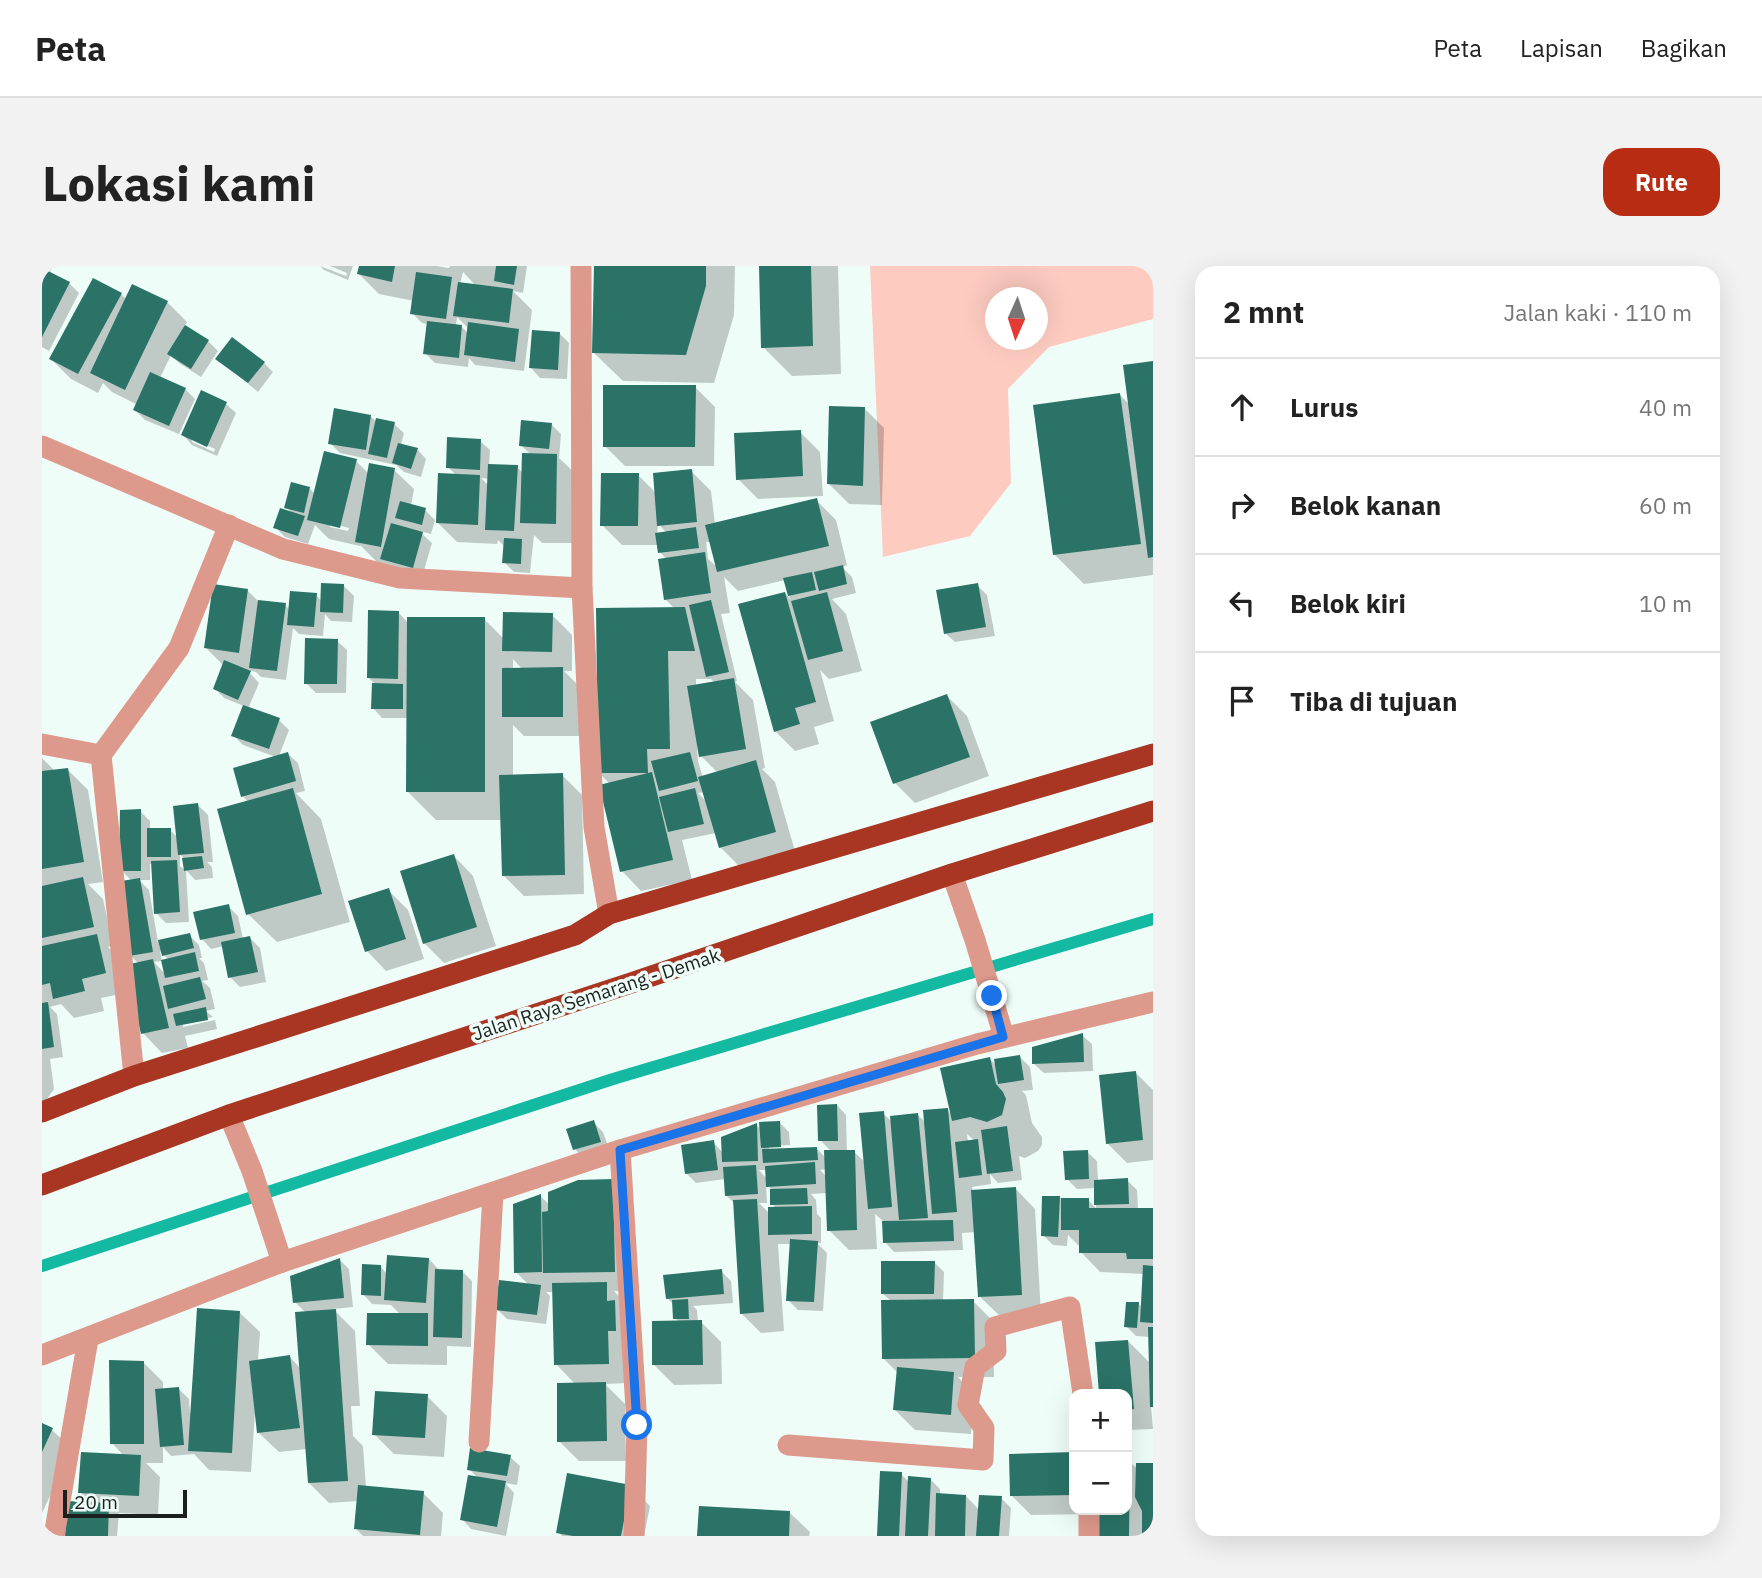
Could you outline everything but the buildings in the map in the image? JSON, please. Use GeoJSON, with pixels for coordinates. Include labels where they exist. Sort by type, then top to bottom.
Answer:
{"type":"FeatureCollection","features":[{"type":"Feature","properties":{"kind":"highway"},"geometry":{"type":"LineString","coordinates":[[42,1112],[134,1076],[575,934],[609,914],[1153,754]]}},
{"type":"Feature","properties":{"kind":"highway","name":"Jalan Raya Semarang - Demak"},"geometry":{"type":"LineString","coordinates":[[42,1185],[229,1115],[631,984],[952,874],[1153,811]]}},
{"type":"Feature","properties":{"kind":"street"},"geometry":{"type":"LineString","coordinates":[[581,266],[582,588],[594,827],[609,914]]}},
{"type":"Feature","properties":{"kind":"street"},"geometry":{"type":"LineString","coordinates":[[42,446],[283,550],[400,578],[582,588]]}},
{"type":"Feature","properties":{"kind":"street"},"geometry":{"type":"LineString","coordinates":[[134,1076],[101,755],[179,648],[229,525]]}},
{"type":"Feature","properties":{"kind":"street"},"geometry":{"type":"LineString","coordinates":[[42,744],[101,755]]}},
{"type":"Feature","properties":{"kind":"street"},"geometry":{"type":"LineString","coordinates":[[952,874],[975,940],[1003,1037]]}},
{"type":"Feature","properties":{"kind":"street"},"geometry":{"type":"LineString","coordinates":[[42,1354],[88,1339],[282,1262],[620,1150],[1003,1037],[1153,1002]]}},
{"type":"Feature","properties":{"kind":"street"},"geometry":{"type":"LineString","coordinates":[[229,1115],[252,1171],[282,1262]]}},
{"type":"Feature","properties":{"kind":"street"},"geometry":{"type":"LineString","coordinates":[[620,1150],[637,1425],[634,1536]]}},
{"type":"Feature","properties":{"kind":"street"},"geometry":{"type":"LineString","coordinates":[[479,1442],[493,1193]]}},
{"type":"Feature","properties":{"kind":"street"},"geometry":{"type":"LineString","coordinates":[[788,1446],[984,1460],[984,1428],[968,1405],[975,1367],[996,1351],[995,1327],[1070,1307],[1082,1389]]}},
{"type":"Feature","properties":{"kind":"street"},"geometry":{"type":"LineString","coordinates":[[54,1536],[88,1339]]}},
{"type":"Feature","properties":{"kind":"street"},"geometry":{"type":"LineString","coordinates":[[1089,1515],[1089,1536]]}},
{"type":"Feature","properties":{"kind":"shaded area"},"geometry":{"type":"Polygon","coordinates":[[[870,266],[1153,266],[1153,319],[1048,348],[1048,287],[985,287],[985,350],[1046,350],[1008,389],[1011,483],[970,536],[883,557],[870,266]]]}},
{"type":"Feature","properties":{"kind":"waterway"},"geometry":{"type":"LineString","coordinates":[[42,1266],[613,1079],[1153,919]]}},
{"type":"Feature","properties":{"kind":"route"},"geometry":{"type":"LineString","coordinates":[[637,1425],[620,1150],[1003,1037],[992,996]]}}]}
